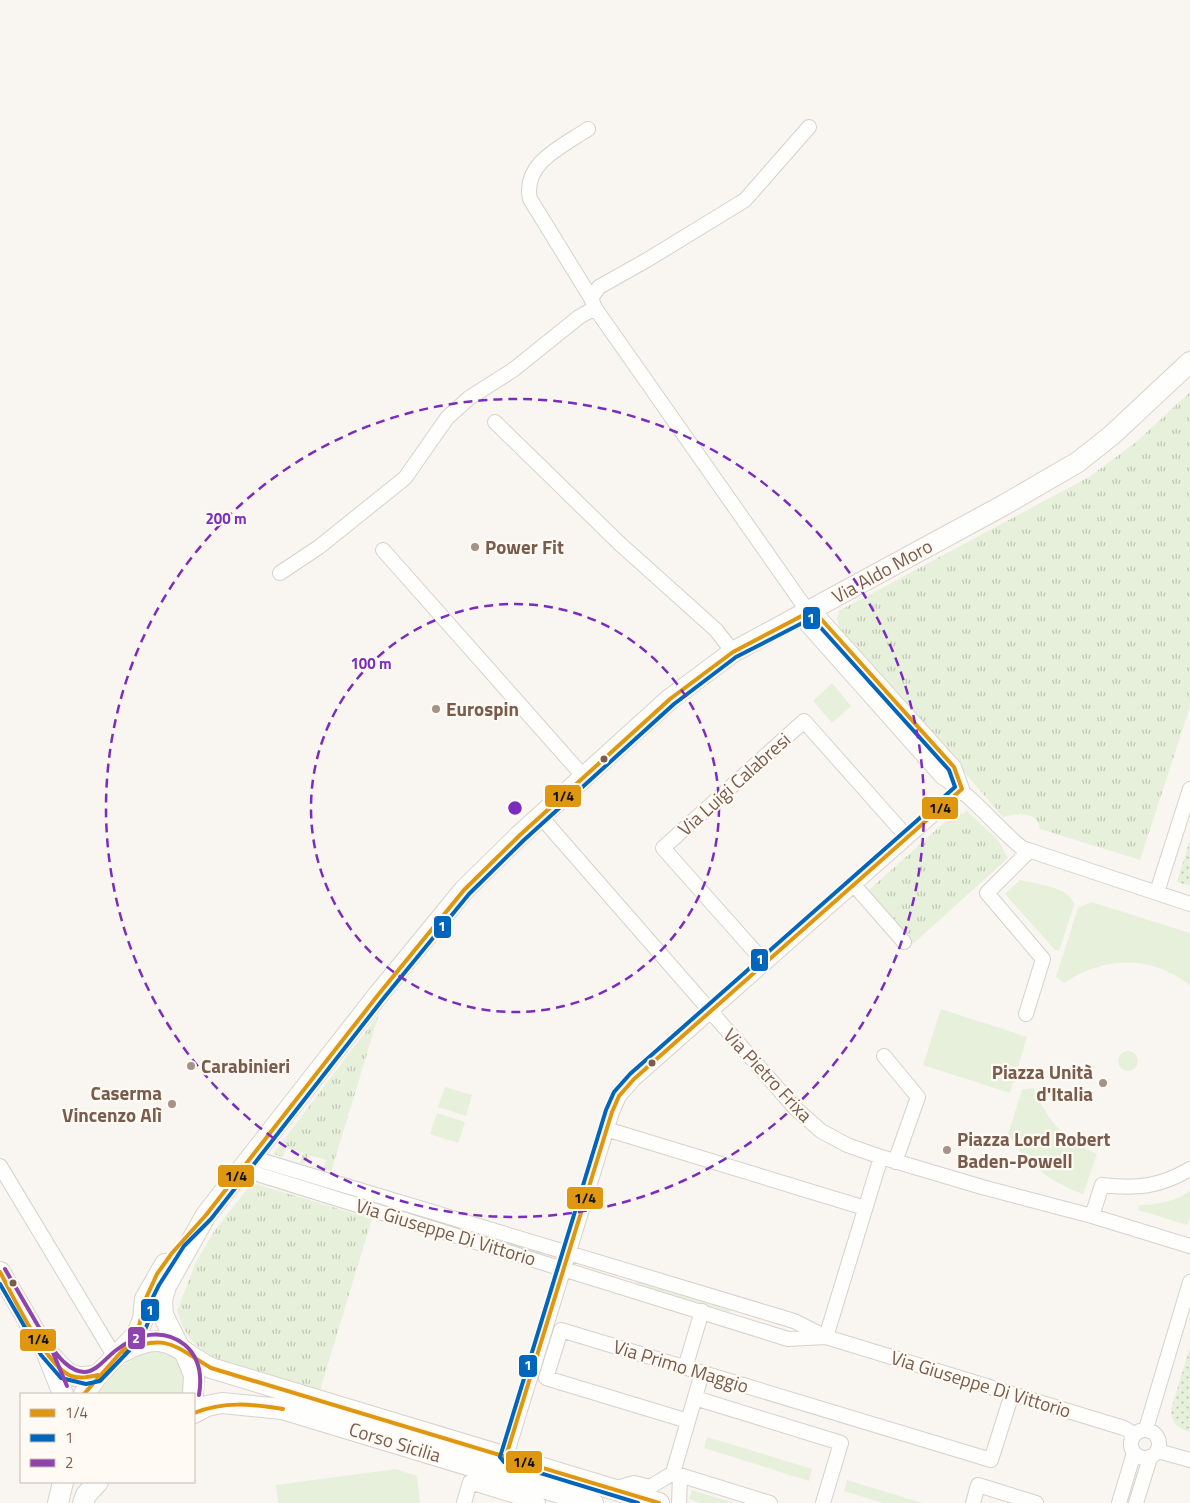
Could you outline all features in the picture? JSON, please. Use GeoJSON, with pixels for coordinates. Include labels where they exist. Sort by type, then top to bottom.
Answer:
{"type":"FeatureCollection","features":[{"type":"Feature","properties":{"kind":"main road","name":"Via Aldo Moro"},"geometry":{"type":"LineString","coordinates":[[206,1215],[464,890],[520,835],[670,699],[734,652],[1078,462],[1112,435],[1190,362]]}},
{"type":"Feature","properties":{"kind":"main road"},"geometry":{"type":"LineString","coordinates":[[193,1393],[194,1375],[163,1315],[162,1300],[166,1286],[206,1215]]}},
{"type":"Feature","properties":{"kind":"main road"},"geometry":{"type":"LineString","coordinates":[[85,1393],[98,1375],[138,1334],[143,1319],[145,1299],[179,1242],[206,1215]]}},
{"type":"Feature","properties":{"kind":"main road"},"geometry":{"type":"LineString","coordinates":[[0,1272],[46,1351],[64,1393]]}},
{"type":"Feature","properties":{"kind":"main road"},"geometry":{"type":"LineString","coordinates":[[119,1354],[145,1342],[158,1341],[181,1348]]}},
{"type":"Feature","properties":{"kind":"main road","name":"Corso Sicilia"},"geometry":{"type":"LineString","coordinates":[[181,1348],[211,1368],[659,1503]]}},
{"type":"Feature","properties":{"kind":"main road"},"geometry":{"type":"LineString","coordinates":[[46,1351],[65,1374],[87,1378],[98,1375]]}},
{"type":"Feature","properties":{"kind":"main road","name":"Corso Sicilia"},"geometry":{"type":"LineString","coordinates":[[195,1412],[207,1406],[222,1403],[282,1409],[593,1503]]}},
{"type":"Feature","properties":{"kind":"main road"},"geometry":{"type":"LineString","coordinates":[[58,1503],[63,1483]]}},
{"type":"Feature","properties":{"kind":"main road"},"geometry":{"type":"LineString","coordinates":[[83,1503],[86,1495],[97,1483]]}},
{"type":"Feature","properties":{"kind":"street"},"geometry":{"type":"LineString","coordinates":[[280,573],[319,547],[405,478],[447,418],[469,398],[512,370],[579,317],[593,303],[599,287],[745,200],[809,127]]}},
{"type":"Feature","properties":{"kind":"street"},"geometry":{"type":"LineString","coordinates":[[588,129],[537,163],[527,188],[530,200],[593,303],[802,603],[807,613],[942,777],[962,789],[1006,836],[1029,851],[1190,904]]}},
{"type":"Feature","properties":{"kind":"street"},"geometry":{"type":"LineString","coordinates":[[494,422],[619,543],[716,630],[734,652]]}},
{"type":"Feature","properties":{"kind":"street"},"geometry":{"type":"LineString","coordinates":[[383,550],[584,777]]}},
{"type":"Feature","properties":{"kind":"street","name":"Via Luigi Calabresi"},"geometry":{"type":"LineString","coordinates":[[765,963],[663,848],[804,721],[907,837]]}},
{"type":"Feature","properties":{"kind":"street"},"geometry":{"type":"LineString","coordinates":[[506,1456],[606,1129],[619,1096],[634,1079],[962,789]]}},
{"type":"Feature","properties":{"kind":"street"},"geometry":{"type":"LineString","coordinates":[[1157,892],[1190,789]]}},
{"type":"Feature","properties":{"kind":"street","name":"Via Pietro Frixa"},"geometry":{"type":"LineString","coordinates":[[541,817],[794,1108],[821,1130],[847,1145],[895,1162],[1092,1216],[1190,1246]]}},
{"type":"Feature","properties":{"kind":"street"},"geometry":{"type":"LineString","coordinates":[[1026,1014],[1043,959],[987,893],[1029,851]]}},
{"type":"Feature","properties":{"kind":"street"},"geometry":{"type":"LineString","coordinates":[[854,885],[904,942]]}},
{"type":"Feature","properties":{"kind":"street"},"geometry":{"type":"LineString","coordinates":[[884,1056],[918,1097],[895,1162]]}},
{"type":"Feature","properties":{"kind":"street"},"geometry":{"type":"LineString","coordinates":[[606,1129],[865,1208]]}},
{"type":"Feature","properties":{"kind":"street"},"geometry":{"type":"LineString","coordinates":[[826,1337],[881,1157]]}},
{"type":"Feature","properties":{"kind":"street","name":"Via Giuseppe Di Vittorio"},"geometry":{"type":"LineString","coordinates":[[246,1163],[568,1252],[794,1321],[826,1337],[1140,1432]]}},
{"type":"Feature","properties":{"kind":"street","name":"Via Giuseppe Di Vittorio"},"geometry":{"type":"LineString","coordinates":[[246,1163],[564,1269],[788,1338],[826,1337]]}},
{"type":"Feature","properties":{"kind":"street"},"geometry":{"type":"LineString","coordinates":[[0,1166],[119,1354]]}},
{"type":"Feature","properties":{"kind":"street"},"geometry":{"type":"LineString","coordinates":[[1092,1216],[1102,1185],[1131,1189],[1175,1178],[1190,1169]]}},
{"type":"Feature","properties":{"kind":"street"},"geometry":{"type":"LineString","coordinates":[[1119,1503],[1134,1453],[1131,1442],[1140,1432],[1190,1282]]}},
{"type":"Feature","properties":{"kind":"street"},"geometry":{"type":"LineString","coordinates":[[685,1368],[702,1311]]}},
{"type":"Feature","properties":{"kind":"street","name":"Via Primo Maggio"},"geometry":{"type":"LineString","coordinates":[[688,1421],[546,1378],[561,1330],[991,1460],[1012,1394]]}},
{"type":"Feature","properties":{"kind":"street"},"geometry":{"type":"LineString","coordinates":[[679,1503],[676,1474],[688,1421],[702,1373]]}},
{"type":"Feature","properties":{"kind":"street","name":"Via Primo Maggio"},"geometry":{"type":"LineString","coordinates":[[695,1398],[841,1443],[823,1503]]}},
{"type":"Feature","properties":{"kind":"street"},"geometry":{"type":"LineString","coordinates":[[1136,1503],[1159,1438],[1154,1432],[1140,1432]]}},
{"type":"Feature","properties":{"kind":"street"},"geometry":{"type":"LineString","coordinates":[[1134,1453],[1144,1458],[1154,1454],[1190,1460]]}},
{"type":"Feature","properties":{"kind":"street"},"geometry":{"type":"LineString","coordinates":[[612,1489],[634,1483],[650,1488],[676,1474],[770,1503]]}},
{"type":"Feature","properties":{"kind":"street"},"geometry":{"type":"LineString","coordinates":[[464,1503],[470,1482],[533,1501],[556,1491]]}},
{"type":"Feature","properties":{"kind":"street"},"geometry":{"type":"LineString","coordinates":[[973,1503],[978,1485],[1036,1503]]}},
{"type":"Feature","properties":{"kind":"green space"},"geometry":{"type":"Polygon","coordinates":[[[1190,392],[1190,707],[1140,860],[1040,829],[1038,823],[1031,816],[1021,814],[1003,817],[839,628],[837,618],[839,611],[1089,477],[1135,443],[1190,392]]]}},
{"type":"Feature","properties":{"kind":"green space"},"geometry":{"type":"Polygon","coordinates":[[[832,683],[851,706],[832,723],[813,701],[832,683]]]}},
{"type":"Feature","properties":{"kind":"green space"},"geometry":{"type":"Polygon","coordinates":[[[966,810],[998,840],[1008,858],[913,944],[869,893],[870,889],[955,813],[964,814],[966,810]]]}},
{"type":"Feature","properties":{"kind":"green space"},"geometry":{"type":"Polygon","coordinates":[[[1190,839],[1190,886],[1177,882],[1190,839]]]}},
{"type":"Feature","properties":{"kind":"green space"},"geometry":{"type":"Polygon","coordinates":[[[1020,880],[1052,887],[1067,894],[1071,899],[1074,905],[1059,951],[1055,950],[1005,894],[1020,880]]]}},
{"type":"Feature","properties":{"kind":"green space"},"geometry":{"type":"Polygon","coordinates":[[[1091,902],[1190,933],[1190,985],[1175,975],[1159,968],[1127,963],[1095,968],[1064,983],[1056,977],[1078,908],[1091,902]]]}},
{"type":"Feature","properties":{"kind":"green space"},"geometry":{"type":"Polygon","coordinates":[[[941,1009],[1027,1037],[1010,1093],[923,1065],[941,1009]]]}},
{"type":"Feature","properties":{"kind":"green space"},"geometry":{"type":"Polygon","coordinates":[[[379,1014],[331,1172],[323,1169],[326,1160],[309,1155],[306,1164],[300,1163],[303,1153],[286,1148],[283,1157],[273,1154],[379,1014]]]}},
{"type":"Feature","properties":{"kind":"green space"},"geometry":{"type":"Polygon","coordinates":[[[1128,1051],[1135,1054],[1138,1061],[1135,1068],[1128,1071],[1121,1068],[1118,1061],[1121,1054],[1128,1051]]]}},
{"type":"Feature","properties":{"kind":"green space"},"geometry":{"type":"Polygon","coordinates":[[[445,1087],[472,1095],[466,1116],[438,1107],[445,1087]]]}},
{"type":"Feature","properties":{"kind":"green space"},"geometry":{"type":"Polygon","coordinates":[[[1033,1088],[1051,1120],[1058,1128],[1074,1142],[1097,1154],[1083,1194],[1060,1184],[1040,1171],[1015,1145],[1008,1134],[1022,1090],[1033,1088]]]}},
{"type":"Feature","properties":{"kind":"green space"},"geometry":{"type":"Polygon","coordinates":[[[437,1113],[465,1122],[458,1143],[430,1134],[437,1113]]]}},
{"type":"Feature","properties":{"kind":"green space"},"geometry":{"type":"Polygon","coordinates":[[[264,1168],[542,1251],[543,1253],[538,1254],[264,1170],[264,1168]]]}},
{"type":"Feature","properties":{"kind":"green space"},"geometry":{"type":"Polygon","coordinates":[[[252,1183],[372,1219],[320,1390],[252,1371],[217,1358],[193,1342],[177,1311],[196,1262],[215,1230],[252,1183]]]}},
{"type":"Feature","properties":{"kind":"green space"},"geometry":{"type":"Polygon","coordinates":[[[1190,1191],[1190,1217],[1187,1225],[1138,1210],[1139,1205],[1166,1202],[1190,1191]]]}},
{"type":"Feature","properties":{"kind":"green space"},"geometry":{"type":"Polygon","coordinates":[[[638,1280],[732,1309],[729,1312],[639,1285],[636,1282],[638,1280]]]}},
{"type":"Feature","properties":{"kind":"green space"},"geometry":{"type":"Polygon","coordinates":[[[1190,1347],[1190,1432],[1176,1424],[1172,1418],[1171,1409],[1190,1347]]]}},
{"type":"Feature","properties":{"kind":"green space"},"geometry":{"type":"Polygon","coordinates":[[[159,1351],[174,1355],[183,1373],[184,1393],[99,1393],[124,1365],[149,1353],[159,1351]]]}},
{"type":"Feature","properties":{"kind":"green space"},"geometry":{"type":"Polygon","coordinates":[[[707,1437],[812,1469],[809,1481],[704,1448],[707,1437]]]}},
{"type":"Feature","properties":{"kind":"green space"},"geometry":{"type":"Polygon","coordinates":[[[396,1469],[417,1476],[420,1503],[278,1503],[276,1485],[396,1469]]]}},
{"type":"Feature","properties":{"kind":"green space"},"geometry":{"type":"Polygon","coordinates":[[[847,1480],[922,1503],[883,1503],[844,1491],[847,1480]]]}},
{"type":"Feature","properties":{"kind":"green space"},"geometry":{"type":"Polygon","coordinates":[[[692,1490],[734,1503],[700,1503],[689,1499],[692,1490]]]}},
{"type":"Feature","properties":{"kind":"transit line","name":"1/4"},"geometry":{"type":"LineString","coordinates":[[85,1393],[137,1334],[146,1298],[157,1274],[172,1253],[206,1215],[378,995],[464,890],[520,835],[670,699],[733,652],[813,610],[954,767],[962,789],[634,1079],[619,1096],[612,1112],[506,1456]]}},
{"type":"Feature","properties":{"kind":"transit line","name":"1"},"geometry":{"type":"LineString","coordinates":[[0,1284],[41,1355],[61,1378],[86,1384],[100,1381],[142,1337],[149,1320],[151,1301],[184,1246],[211,1219],[383,999],[469,894],[524,840],[674,704],[736,657],[812,618],[949,770],[955,787],[630,1074],[614,1092],[606,1110],[500,1457],[504,1462],[638,1503]]}},
{"type":"Feature","properties":{"kind":"transit line","name":"2"},"geometry":{"type":"LineString","coordinates":[[5,1269],[51,1348],[67,1386]]}},
{"type":"Feature","properties":{"kind":"transit line","name":"1/4"},"geometry":{"type":"LineString","coordinates":[[0,1272],[31,1329],[51,1359],[61,1370],[74,1377],[98,1375]]}},
{"type":"Feature","properties":{"kind":"transit line","name":"2"},"geometry":{"type":"LineString","coordinates":[[51,1347],[69,1366],[84,1372],[93,1370],[115,1351],[132,1340],[150,1335],[168,1336],[177,1339],[185,1345],[194,1356],[200,1375],[199,1395]]}},
{"type":"Feature","properties":{"kind":"transit line","name":"1/4"},"geometry":{"type":"LineString","coordinates":[[122,1352],[149,1343],[160,1342],[169,1344],[211,1368],[659,1503]]}},
{"type":"Feature","properties":{"kind":"transit line","name":"1/4"},"geometry":{"type":"LineString","coordinates":[[195,1413],[227,1405],[283,1409]]}},
{"type":"Feature","properties":{"kind":"place","name":"Power Fit"},"geometry":{"type":"Point","coordinates":[475,547]}},
{"type":"Feature","properties":{"kind":"place","name":"Eurospin"},"geometry":{"type":"Point","coordinates":[436,709]}},
{"type":"Feature","properties":{"kind":"place","name":"Carabinieri"},"geometry":{"type":"Point","coordinates":[191,1066]}},
{"type":"Feature","properties":{"kind":"place","name":"Piazza Unità d'Italia"},"geometry":{"type":"Point","coordinates":[1103,1083]}},
{"type":"Feature","properties":{"kind":"place","name":"Caserma Vincenzo Alì"},"geometry":{"type":"Point","coordinates":[172,1104]}},
{"type":"Feature","properties":{"kind":"place","name":"Piazza Lord Robert Baden-Powell"},"geometry":{"type":"Point","coordinates":[947,1150]}}]}
